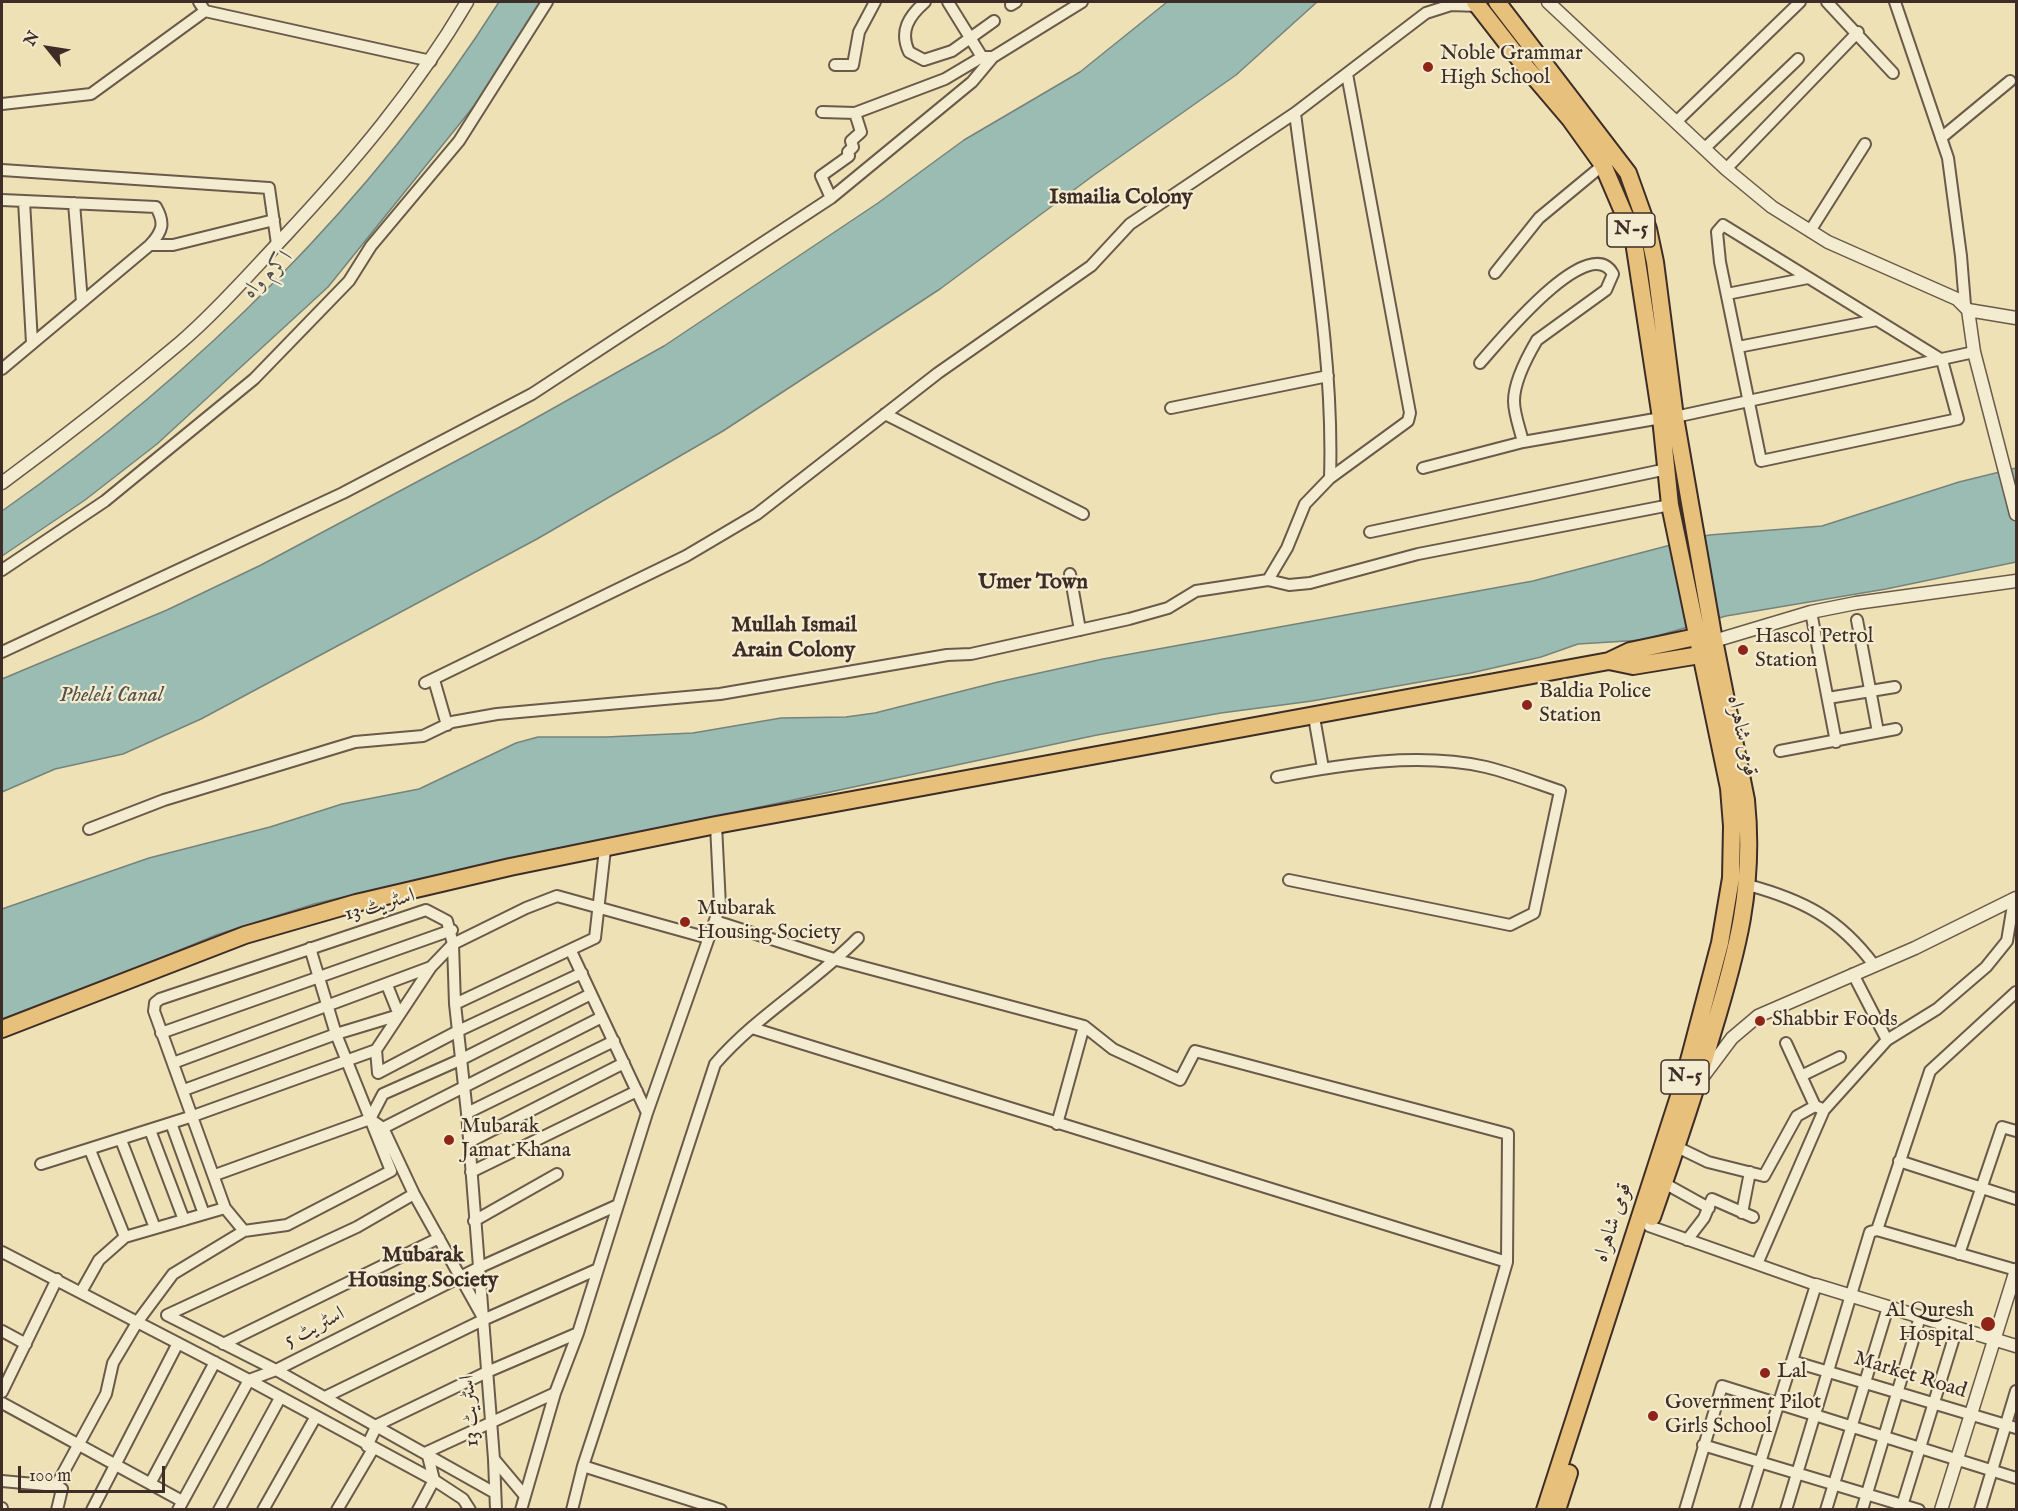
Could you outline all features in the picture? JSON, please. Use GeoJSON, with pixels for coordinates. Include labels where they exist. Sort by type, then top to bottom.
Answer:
{"type":"FeatureCollection","features":[{"type":"Feature","properties":{"kind":"main road","name":"قومی شاہراہ"},"geometry":{"type":"LineString","coordinates":[[1477,4],[1570,119],[1603,165],[1633,235],[1668,417],[1690,502],[1705,636],[1700,655],[1749,828],[1748,885],[1738,949],[1677,1147],[1557,1509]]}},
{"type":"Feature","properties":{"kind":"main road","name":"قومی شاہراہ"},"geometry":{"type":"LineString","coordinates":[[1503,5],[1628,173],[1648,229],[1655,262],[1668,417],[1667,469],[1670,505],[1705,636],[1737,787],[1731,878],[1720,943],[1682,1087],[1545,1509]]}},
{"type":"Feature","properties":{"kind":"main road"},"geometry":{"type":"LineString","coordinates":[[1505,41],[1518,28]]}},
{"type":"Feature","properties":{"kind":"main road"},"geometry":{"type":"LineString","coordinates":[[1638,266],[1655,262]]}},
{"type":"Feature","properties":{"kind":"main road"},"geometry":{"type":"LineString","coordinates":[[2,1029],[245,935],[356,903],[510,867],[716,825],[1609,662],[1630,651],[1705,636]]}},
{"type":"Feature","properties":{"kind":"main road"},"geometry":{"type":"LineString","coordinates":[[1609,662],[1633,666],[1700,655]]}},
{"type":"Feature","properties":{"kind":"street"},"geometry":{"type":"LineString","coordinates":[[2,483],[67,435],[182,340],[278,244],[354,162],[432,61],[467,2]]}},
{"type":"Feature","properties":{"kind":"street"},"geometry":{"type":"LineString","coordinates":[[2,570],[105,501],[255,379],[350,281],[371,246],[459,141],[547,2]]}},
{"type":"Feature","properties":{"kind":"street"},"geometry":{"type":"LineString","coordinates":[[835,65],[853,65],[859,32],[875,2]]}},
{"type":"Feature","properties":{"kind":"street"},"geometry":{"type":"LineString","coordinates":[[925,2],[906,24],[903,37],[909,52],[924,60],[952,51],[994,21]]}},
{"type":"Feature","properties":{"kind":"street"},"geometry":{"type":"LineString","coordinates":[[948,2],[970,38],[988,57]]}},
{"type":"Feature","properties":{"kind":"street"},"geometry":{"type":"LineString","coordinates":[[1548,2],[1762,200],[1828,242],[1958,299],[1966,307],[2016,318]]}},
{"type":"Feature","properties":{"kind":"street"},"geometry":{"type":"LineString","coordinates":[[1677,121],[1800,2]]}},
{"type":"Feature","properties":{"kind":"street"},"geometry":{"type":"LineString","coordinates":[[1827,2],[1858,32],[1893,73]]}},
{"type":"Feature","properties":{"kind":"street"},"geometry":{"type":"LineString","coordinates":[[1895,2],[1948,158],[1966,307],[1974,352],[2016,514]]}},
{"type":"Feature","properties":{"kind":"street"},"geometry":{"type":"LineString","coordinates":[[822,112],[855,113],[945,79],[988,57],[1078,3]]}},
{"type":"Feature","properties":{"kind":"street"},"geometry":{"type":"LineString","coordinates":[[447,725],[430,681],[686,556],[757,514],[938,373],[1091,266],[1130,224],[1295,113],[1426,13],[1451,5],[1477,4]]}},
{"type":"Feature","properties":{"kind":"street"},"geometry":{"type":"LineString","coordinates":[[2,104],[91,94],[202,6],[432,61]]}},
{"type":"Feature","properties":{"kind":"street"},"geometry":{"type":"LineString","coordinates":[[1726,169],[1858,32]]}},
{"type":"Feature","properties":{"kind":"street"},"geometry":{"type":"LineString","coordinates":[[2,652],[343,494],[532,394],[831,198],[972,82],[988,57]]}},
{"type":"Feature","properties":{"kind":"street"},"geometry":{"type":"LineString","coordinates":[[1705,148],[1798,59]]}},
{"type":"Feature","properties":{"kind":"street"},"geometry":{"type":"LineString","coordinates":[[1268,580],[1287,548],[1305,504],[1330,478],[1408,421],[1410,413],[1347,74]]}},
{"type":"Feature","properties":{"kind":"street"},"geometry":{"type":"LineString","coordinates":[[1941,138],[2010,81]]}},
{"type":"Feature","properties":{"kind":"street"},"geometry":{"type":"LineString","coordinates":[[831,198],[821,176],[849,156],[848,152],[853,147],[850,141],[861,132],[855,113]]}},
{"type":"Feature","properties":{"kind":"street"},"geometry":{"type":"LineString","coordinates":[[1295,113],[1329,376],[1332,432],[1330,478]]}},
{"type":"Feature","properties":{"kind":"street"},"geometry":{"type":"LineString","coordinates":[[1810,231],[1865,144]]}},
{"type":"Feature","properties":{"kind":"street"},"geometry":{"type":"LineString","coordinates":[[1495,273],[1539,218],[1603,165]]}},
{"type":"Feature","properties":{"kind":"street"},"geometry":{"type":"LineString","coordinates":[[2,170],[269,188],[278,244]]}},
{"type":"Feature","properties":{"kind":"street"},"geometry":{"type":"LineString","coordinates":[[2,200],[156,207],[162,218],[161,233],[150,245],[2,369]]}},
{"type":"Feature","properties":{"kind":"street"},"geometry":{"type":"LineString","coordinates":[[24,201],[32,343]]}},
{"type":"Feature","properties":{"kind":"street"},"geometry":{"type":"LineString","coordinates":[[74,203],[82,302]]}},
{"type":"Feature","properties":{"kind":"street"},"geometry":{"type":"LineString","coordinates":[[150,245],[173,245],[274,220]]}},
{"type":"Feature","properties":{"kind":"street"},"geometry":{"type":"LineString","coordinates":[[1723,225],[1808,278],[1942,360],[1958,419],[1761,461],[1720,262],[1717,232],[1723,225]]}},
{"type":"Feature","properties":{"kind":"street"},"geometry":{"type":"LineString","coordinates":[[1480,363],[1526,309],[1556,284],[1588,265],[1601,263],[1609,268],[1613,274],[1605,290],[1537,340],[1530,352],[1517,385],[1514,402],[1523,442]]}},
{"type":"Feature","properties":{"kind":"street"},"geometry":{"type":"LineString","coordinates":[[1727,294],[1808,278]]}},
{"type":"Feature","properties":{"kind":"street"},"geometry":{"type":"LineString","coordinates":[[1738,347],[1877,320]]}},
{"type":"Feature","properties":{"kind":"street"},"geometry":{"type":"LineString","coordinates":[[1423,468],[1523,442],[1668,417],[1974,352]]}},
{"type":"Feature","properties":{"kind":"street"},"geometry":{"type":"LineString","coordinates":[[1171,408],[1329,376]]}},
{"type":"Feature","properties":{"kind":"street"},"geometry":{"type":"LineString","coordinates":[[885,414],[1083,514]]}},
{"type":"Feature","properties":{"kind":"street"},"geometry":{"type":"LineString","coordinates":[[1370,532],[1667,469]]}},
{"type":"Feature","properties":{"kind":"street"},"geometry":{"type":"LineString","coordinates":[[89,829],[164,800],[355,742],[423,736],[447,725],[497,714],[720,694],[947,655],[971,654],[1168,608],[1196,591],[1268,580],[1289,585],[1310,583],[1418,554],[1670,505]]}},
{"type":"Feature","properties":{"kind":"street"},"geometry":{"type":"LineString","coordinates":[[1070,574],[1080,630]]}},
{"type":"Feature","properties":{"kind":"street"},"geometry":{"type":"LineString","coordinates":[[1705,636],[1811,612],[2016,581]]}},
{"type":"Feature","properties":{"kind":"street"},"geometry":{"type":"LineString","coordinates":[[1811,612],[1836,742]]}},
{"type":"Feature","properties":{"kind":"street"},"geometry":{"type":"LineString","coordinates":[[1857,620],[1878,732]]}},
{"type":"Feature","properties":{"kind":"street"},"geometry":{"type":"LineString","coordinates":[[1828,698],[1895,687]]}},
{"type":"Feature","properties":{"kind":"street"},"geometry":{"type":"LineString","coordinates":[[1314,717],[1323,768]]}},
{"type":"Feature","properties":{"kind":"street"},"geometry":{"type":"LineString","coordinates":[[1780,751],[1896,729]]}},
{"type":"Feature","properties":{"kind":"street"},"geometry":{"type":"LineString","coordinates":[[1277,777],[1323,768],[1409,760],[1487,767],[1560,792],[1534,913],[1510,925],[1289,880]]}},
{"type":"Feature","properties":{"kind":"street"},"geometry":{"type":"LineString","coordinates":[[521,1509],[555,1393],[578,1333],[647,1113],[720,906],[716,825]]}},
{"type":"Feature","properties":{"kind":"street"},"geometry":{"type":"LineString","coordinates":[[455,1004],[595,938],[605,849]]}},
{"type":"Feature","properties":{"kind":"street"},"geometry":{"type":"LineString","coordinates":[[1748,885],[1784,895],[1821,913],[1855,940],[1874,965]]}},
{"type":"Feature","properties":{"kind":"street"},"geometry":{"type":"LineString","coordinates":[[41,1164],[171,1124],[376,1050],[431,967],[453,944],[526,908],[557,896],[708,938]]}},
{"type":"Feature","properties":{"kind":"street"},"geometry":{"type":"LineString","coordinates":[[1697,1085],[1732,1038],[1758,1016],[1853,975],[2015,898]]}},
{"type":"Feature","properties":{"kind":"street"},"geometry":{"type":"LineString","coordinates":[[1757,1264],[1820,1108],[1887,1041],[1937,1009],[1986,967],[2007,941],[2015,898]]}},
{"type":"Feature","properties":{"kind":"street","name":"اسٹریٹ 13"},"geometry":{"type":"LineString","coordinates":[[244,1231],[225,1208],[215,1175],[161,1033],[154,1011],[155,1003],[160,999],[426,910],[447,921],[452,930],[455,1004],[467,1113],[494,1460],[525,1496]]}},
{"type":"Feature","properties":{"kind":"street"},"geometry":{"type":"LineString","coordinates":[[715,921],[837,960],[1084,1026],[1113,1049],[1180,1080],[1196,1051],[1508,1134],[1507,1262],[1436,1509]]}},
{"type":"Feature","properties":{"kind":"street"},"geometry":{"type":"LineString","coordinates":[[161,1033],[452,930]]}},
{"type":"Feature","properties":{"kind":"street"},"geometry":{"type":"LineString","coordinates":[[572,1509],[583,1466],[715,1064],[731,1046],[837,960],[858,938]]}},
{"type":"Feature","properties":{"kind":"street"},"geometry":{"type":"LineString","coordinates":[[56,1486],[106,1394],[113,1363],[138,1321],[173,1274],[244,1231],[287,1225],[391,1171],[336,1034],[310,948]]}},
{"type":"Feature","properties":{"kind":"street"},"geometry":{"type":"LineString","coordinates":[[571,951],[647,1113]]}},
{"type":"Feature","properties":{"kind":"street"},"geometry":{"type":"LineString","coordinates":[[173,1063],[431,967]]}},
{"type":"Feature","properties":{"kind":"street"},"geometry":{"type":"LineString","coordinates":[[378,1073],[458,1031],[582,973]]}},
{"type":"Feature","properties":{"kind":"street"},"geometry":{"type":"LineString","coordinates":[[1853,975],[1887,1041]]}},
{"type":"Feature","properties":{"kind":"street"},"geometry":{"type":"LineString","coordinates":[[387,985],[399,1015]]}},
{"type":"Feature","properties":{"kind":"street"},"geometry":{"type":"LineString","coordinates":[[1877,1230],[1930,1071],[2016,992]]}},
{"type":"Feature","properties":{"kind":"street"},"geometry":{"type":"LineString","coordinates":[[215,1175],[370,1119],[383,1094],[462,1059],[591,994]]}},
{"type":"Feature","properties":{"kind":"street"},"geometry":{"type":"LineString","coordinates":[[183,1090],[336,1034],[399,1015]]}},
{"type":"Feature","properties":{"kind":"street"},"geometry":{"type":"LineString","coordinates":[[382,1128],[602,1017]]}},
{"type":"Feature","properties":{"kind":"street"},"geometry":{"type":"LineString","coordinates":[[1057,1124],[1084,1026]]}},
{"type":"Feature","properties":{"kind":"street"},"geometry":{"type":"LineString","coordinates":[[752,1028],[1507,1262]]}},
{"type":"Feature","properties":{"kind":"street"},"geometry":{"type":"LineString","coordinates":[[467,1113],[614,1041]]}},
{"type":"Feature","properties":{"kind":"street"},"geometry":{"type":"LineString","coordinates":[[1786,1043],[1801,1076],[1820,1108]]}},
{"type":"Feature","properties":{"kind":"street"},"geometry":{"type":"LineString","coordinates":[[376,1050],[383,1094]]}},
{"type":"Feature","properties":{"kind":"street"},"geometry":{"type":"LineString","coordinates":[[1801,1076],[1840,1057]]}},
{"type":"Feature","properties":{"kind":"street"},"geometry":{"type":"LineString","coordinates":[[469,1142],[624,1063]]}},
{"type":"Feature","properties":{"kind":"street"},"geometry":{"type":"LineString","coordinates":[[471,1172],[637,1091]]}},
{"type":"Feature","properties":{"kind":"street"},"geometry":{"type":"LineString","coordinates":[[1677,1147],[1708,1162],[1764,1176],[1797,1116],[1820,1108]]}},
{"type":"Feature","properties":{"kind":"street"},"geometry":{"type":"LineString","coordinates":[[370,1119],[382,1128],[414,1194],[483,1320]]}},
{"type":"Feature","properties":{"kind":"street"},"geometry":{"type":"LineString","coordinates":[[171,1124],[204,1214]]}},
{"type":"Feature","properties":{"kind":"street"},"geometry":{"type":"LineString","coordinates":[[1959,1254],[2002,1127],[2016,1131]]}},
{"type":"Feature","properties":{"kind":"street"},"geometry":{"type":"LineString","coordinates":[[150,1130],[184,1220]]}},
{"type":"Feature","properties":{"kind":"street"},"geometry":{"type":"LineString","coordinates":[[121,1140],[155,1228]]}},
{"type":"Feature","properties":{"kind":"street"},"geometry":{"type":"LineString","coordinates":[[90,1150],[125,1237]]}},
{"type":"Feature","properties":{"kind":"street"},"geometry":{"type":"LineString","coordinates":[[1899,1161],[2016,1199]]}},
{"type":"Feature","properties":{"kind":"street"},"geometry":{"type":"LineString","coordinates":[[1687,1240],[1712,1199],[1748,1215],[1750,1172]]}},
{"type":"Feature","properties":{"kind":"street"},"geometry":{"type":"LineString","coordinates":[[474,1221],[557,1174]]}},
{"type":"Feature","properties":{"kind":"street"},"geometry":{"type":"LineString","coordinates":[[1664,1183],[1708,1208]]}},
{"type":"Feature","properties":{"kind":"street"},"geometry":{"type":"LineString","coordinates":[[414,1194],[357,1227],[168,1313],[168,1316],[276,1370],[427,1452],[495,1492]]}},
{"type":"Feature","properties":{"kind":"street","name":"اسٹریٹ 5"},"geometry":{"type":"LineString","coordinates":[[249,1380],[276,1370],[478,1268],[618,1205]]}},
{"type":"Feature","properties":{"kind":"street"},"geometry":{"type":"LineString","coordinates":[[81,1292],[99,1260],[125,1237],[225,1208]]}},
{"type":"Feature","properties":{"kind":"street"},"geometry":{"type":"LineString","coordinates":[[1649,1226],[1816,1285],[2016,1346]]}},
{"type":"Feature","properties":{"kind":"street"},"geometry":{"type":"LineString","coordinates":[[1786,1509],[1870,1232],[1877,1230],[2016,1270],[1941,1509]]}},
{"type":"Feature","properties":{"kind":"street"},"geometry":{"type":"LineString","coordinates":[[223,1344],[439,1238]]}},
{"type":"Feature","properties":{"kind":"street"},"geometry":{"type":"LineString","coordinates":[[2,1252],[138,1321],[370,1448],[434,1480],[463,1499],[470,1509]]}},
{"type":"Feature","properties":{"kind":"street"},"geometry":{"type":"LineString","coordinates":[[325,1397],[483,1320],[598,1269]]}},
{"type":"Feature","properties":{"kind":"street"},"geometry":{"type":"LineString","coordinates":[[2,1392],[57,1279]]}},
{"type":"Feature","properties":{"kind":"street"},"geometry":{"type":"LineString","coordinates":[[1745,1509],[1816,1285]]}},
{"type":"Feature","properties":{"kind":"street"},"geometry":{"type":"LineString","coordinates":[[1826,1509],[1888,1307]]}},
{"type":"Feature","properties":{"kind":"street"},"geometry":{"type":"LineString","coordinates":[[1862,1509],[1920,1317]]}},
{"type":"Feature","properties":{"kind":"street"},"geometry":{"type":"LineString","coordinates":[[1902,1507],[1957,1328]]}},
{"type":"Feature","properties":{"kind":"street"},"geometry":{"type":"LineString","coordinates":[[2,1331],[26,1344]]}},
{"type":"Feature","properties":{"kind":"street"},"geometry":{"type":"LineString","coordinates":[[337,1509],[370,1448],[377,1425],[487,1372],[578,1333]]}},
{"type":"Feature","properties":{"kind":"street"},"geometry":{"type":"LineString","coordinates":[[92,1509],[178,1343]]}},
{"type":"Feature","properties":{"kind":"street","name":"Market Road"},"geometry":{"type":"LineString","coordinates":[[1792,1360],[2011,1426]]}},
{"type":"Feature","properties":{"kind":"street"},"geometry":{"type":"LineString","coordinates":[[151,1482],[215,1362]]}},
{"type":"Feature","properties":{"kind":"street"},"geometry":{"type":"LineString","coordinates":[[2,1403],[78,1446],[151,1482],[180,1505],[249,1380]]}},
{"type":"Feature","properties":{"kind":"street"},"geometry":{"type":"LineString","coordinates":[[1685,1509],[1722,1386],[2016,1478]]}},
{"type":"Feature","properties":{"kind":"street"},"geometry":{"type":"LineString","coordinates":[[1980,1509],[1992,1470],[2011,1426],[2016,1391]]}},
{"type":"Feature","properties":{"kind":"street"},"geometry":{"type":"LineString","coordinates":[[427,1452],[555,1393]]}},
{"type":"Feature","properties":{"kind":"street"},"geometry":{"type":"LineString","coordinates":[[219,1509],[280,1398]]}},
{"type":"Feature","properties":{"kind":"street"},"geometry":{"type":"LineString","coordinates":[[263,1509],[315,1418]]}},
{"type":"Feature","properties":{"kind":"street"},"geometry":{"type":"LineString","coordinates":[[1703,1445],[1902,1507],[1919,1509]]}},
{"type":"Feature","properties":{"kind":"street"},"geometry":{"type":"LineString","coordinates":[[418,1509],[434,1480],[427,1452]]}},
{"type":"Feature","properties":{"kind":"street"},"geometry":{"type":"LineString","coordinates":[[494,1460],[496,1509]]}},
{"type":"Feature","properties":{"kind":"street"},"geometry":{"type":"LineString","coordinates":[[583,1466],[722,1509]]}},
{"type":"Feature","properties":{"kind":"street"},"geometry":{"type":"LineString","coordinates":[[2,1481],[56,1486],[62,1489],[57,1509]]}},
{"type":"Feature","properties":{"kind":"water"},"geometry":{"type":"Polygon","coordinates":[[[499,2],[540,2],[511,52],[474,106],[328,287],[157,444],[85,500],[2,556],[2,511],[144,402],[211,343],[276,280],[337,215],[395,147],[449,76],[499,2]]]}},
{"type":"Feature","properties":{"kind":"water","name":"Pheleli Canal"},"geometry":{"type":"Polygon","coordinates":[[[1167,2],[1317,2],[1236,75],[1094,175],[940,289],[723,431],[537,539],[201,719],[123,754],[55,769],[2,792],[2,679],[167,610],[261,565],[518,428],[664,346],[878,203],[964,140],[1080,72],[1167,2]]]}},
{"type":"Feature","properties":{"kind":"water"},"geometry":{"type":"Polygon","coordinates":[[[2016,468],[2016,562],[1886,589],[1726,616],[1643,640],[1578,644],[1541,657],[1471,673],[1097,735],[390,886],[314,904],[216,935],[2,1024],[2,909],[149,858],[270,827],[342,804],[419,789],[516,743],[538,737],[693,733],[781,718],[846,717],[875,713],[998,682],[1103,659],[1533,581],[1709,535],[1822,526],[1959,482],[2016,468]]]}},
{"type":"Feature","properties":{"kind":"place","name":"Noble Grammar High School"},"geometry":{"type":"Point","coordinates":[1428,67]}},
{"type":"Feature","properties":{"kind":"place","name":"Hascol Petrol Station"},"geometry":{"type":"Point","coordinates":[1743,650]}},
{"type":"Feature","properties":{"kind":"place","name":"Baldia Police Station"},"geometry":{"type":"Point","coordinates":[1527,705]}},
{"type":"Feature","properties":{"kind":"place","name":"Mubarak Housing Society"},"geometry":{"type":"Point","coordinates":[685,922]}},
{"type":"Feature","properties":{"kind":"place","name":"Shabbir Foods"},"geometry":{"type":"Point","coordinates":[1760,1021]}},
{"type":"Feature","properties":{"kind":"place","name":"Mubarak Jamat Khana"},"geometry":{"type":"Point","coordinates":[449,1140]}},
{"type":"Feature","properties":{"kind":"place","name":"Al Quresh Hospital"},"geometry":{"type":"Point","coordinates":[1988,1324]}},
{"type":"Feature","properties":{"kind":"place","name":"Lal"},"geometry":{"type":"Point","coordinates":[1765,1373]}},
{"type":"Feature","properties":{"kind":"place","name":"Government Pilot Girls School"},"geometry":{"type":"Point","coordinates":[1653,1416]}},
{"type":"Feature","properties":{"kind":"district","name":"Ismailia Colony"},"geometry":{"type":"Point","coordinates":[1121,198]}},
{"type":"Feature","properties":{"kind":"district","name":"Umer Town"},"geometry":{"type":"Point","coordinates":[1033,583]}},
{"type":"Feature","properties":{"kind":"district","name":"Mullah Ismail Arain Colony"},"geometry":{"type":"Point","coordinates":[794,638]}},
{"type":"Feature","properties":{"kind":"district","name":"Mubarak Housing Society"},"geometry":{"type":"Point","coordinates":[423,1268]}},
{"type":"Feature","properties":{"kind":"water label","name":"اکرم واہ"},"geometry":{"type":"Point","coordinates":[269,275]}}]}
